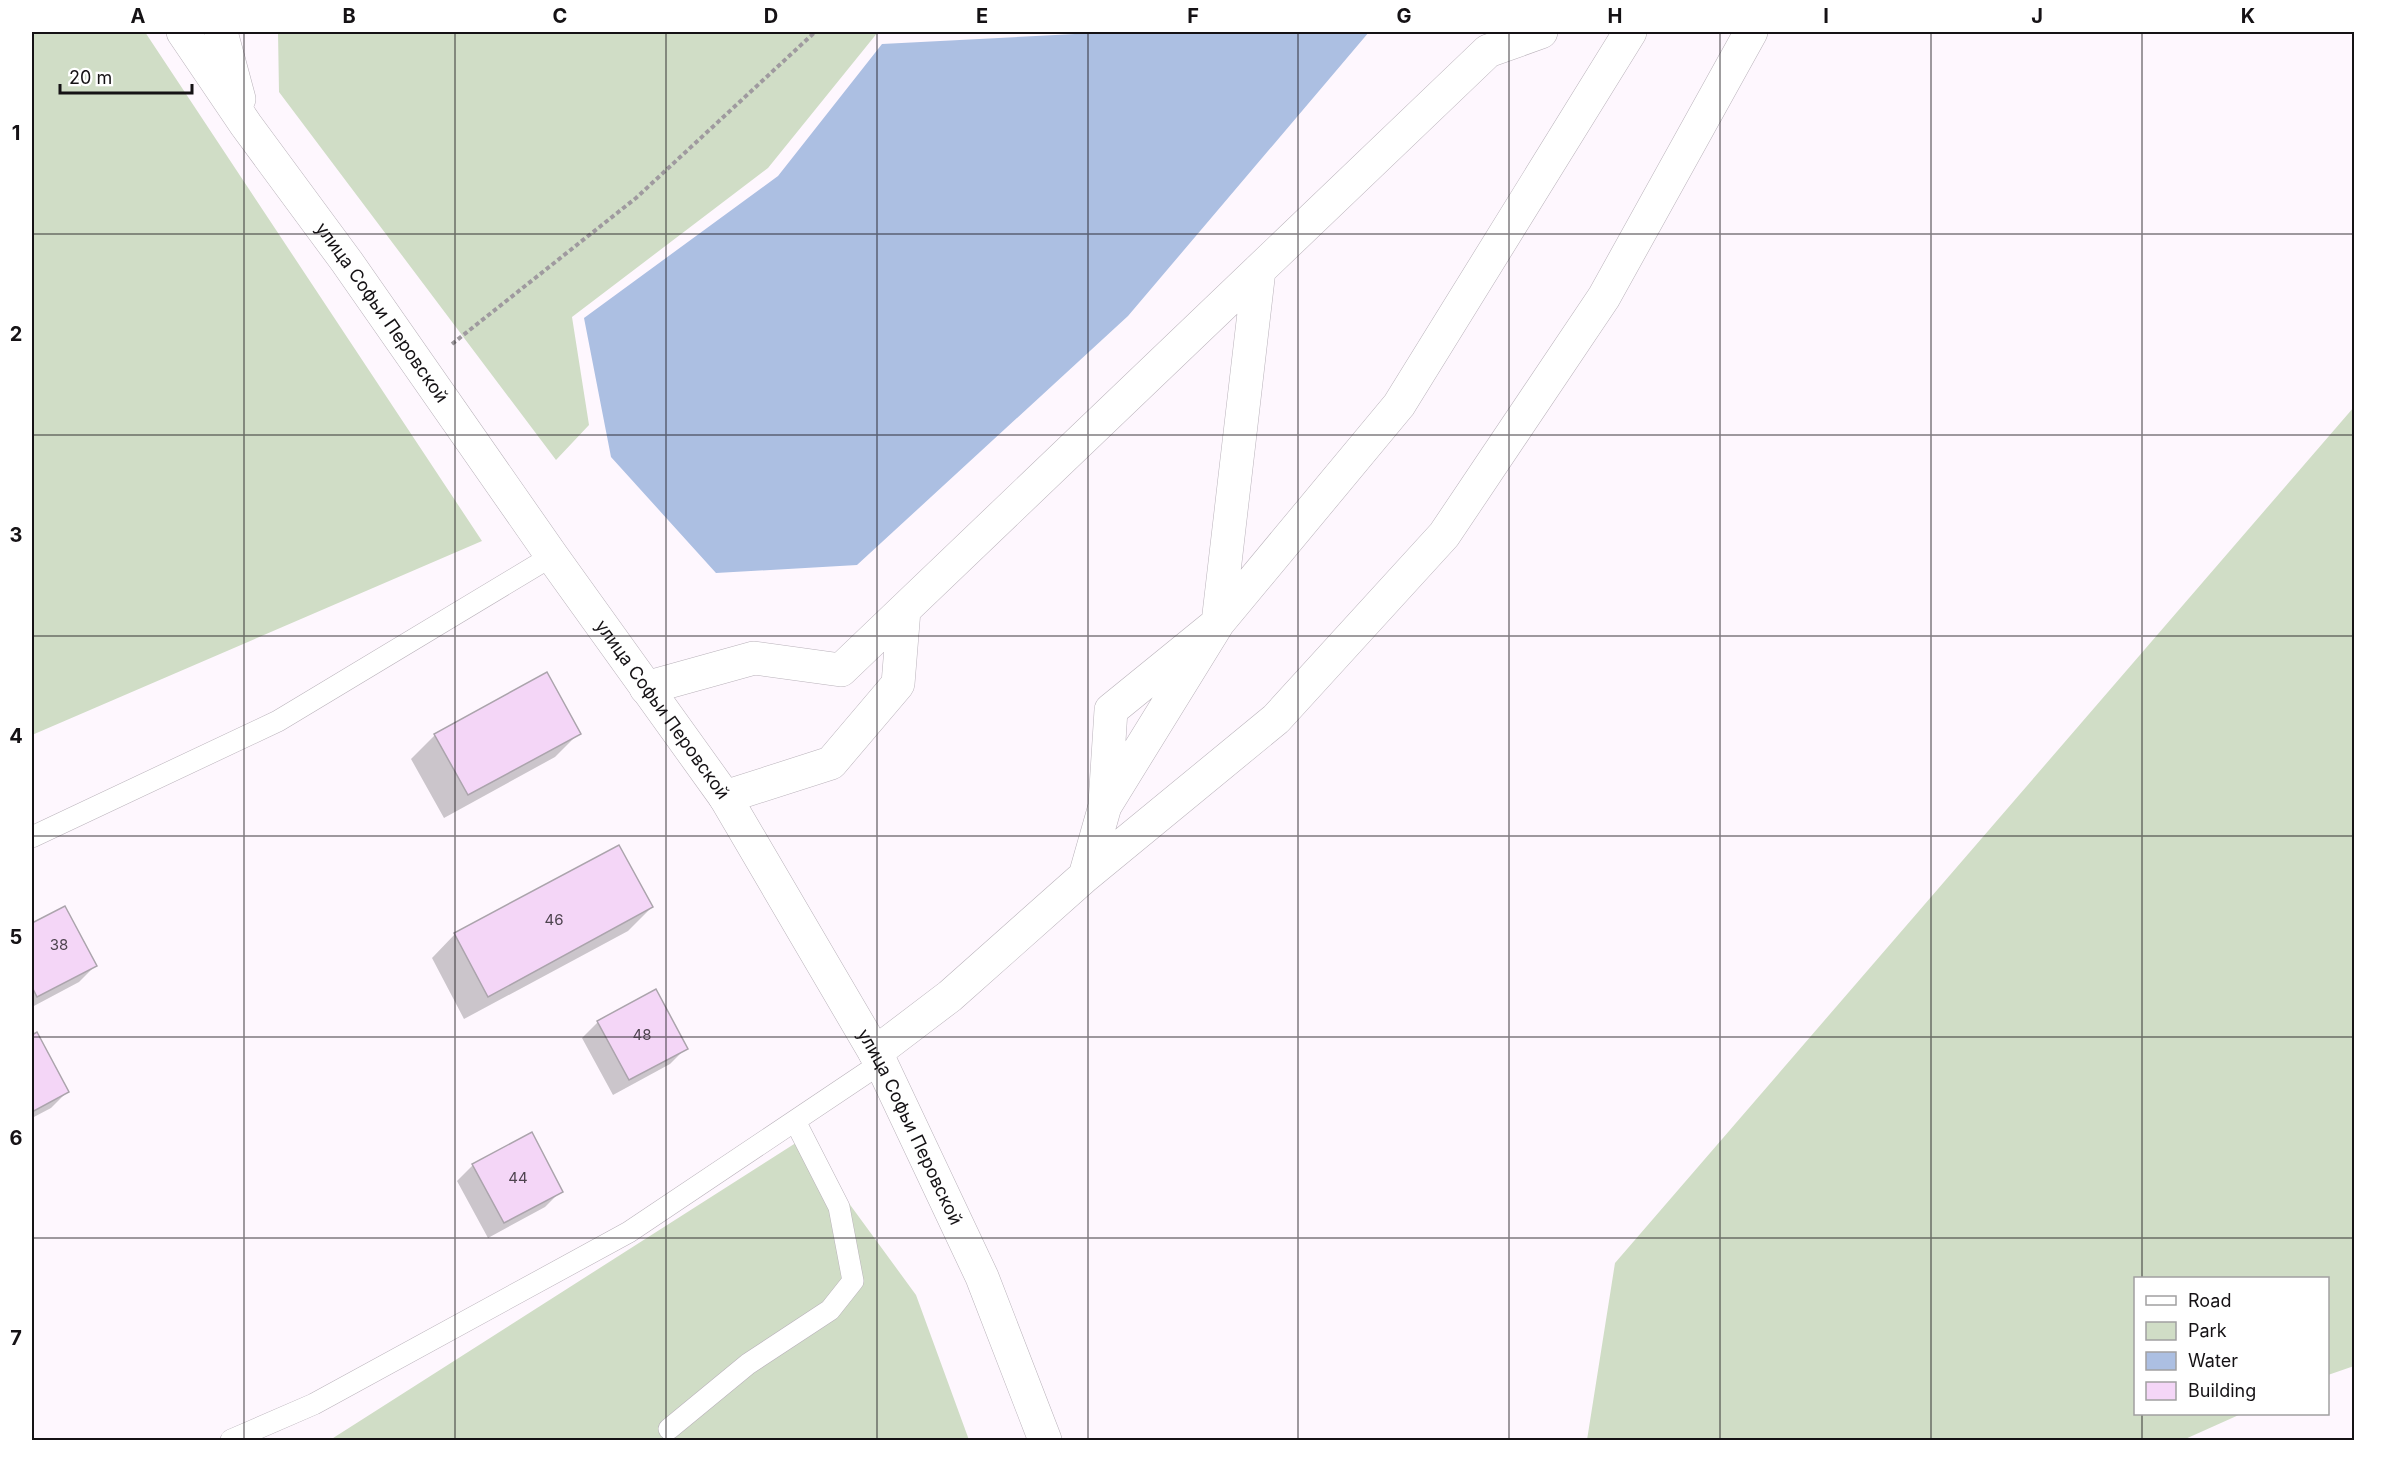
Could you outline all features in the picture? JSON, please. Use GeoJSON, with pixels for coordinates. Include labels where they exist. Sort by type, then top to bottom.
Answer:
{"type":"FeatureCollection","features":[{"type":"Feature","properties":{"kind":"street","name":"улица Софьи Перовской"},"geometry":{"type":"LineString","coordinates":[[183,32],[552,556],[725,796],[878,1058],[982,1277],[1045,1440]]}},
{"type":"Feature","properties":{"kind":"street"},"geometry":{"type":"LineString","coordinates":[[221,32],[246,124]]}},
{"type":"Feature","properties":{"kind":"street"},"geometry":{"type":"LineString","coordinates":[[646,688],[754,658],[841,670],[1488,51],[1540,32]]}},
{"type":"Feature","properties":{"kind":"street"},"geometry":{"type":"LineString","coordinates":[[1105,806],[1218,623],[1399,405],[1630,32]]}},
{"type":"Feature","properties":{"kind":"street"},"geometry":{"type":"LineString","coordinates":[[878,1058],[1085,876],[1275,719],[1444,535],[1604,297],[1751,32]]}},
{"type":"Feature","properties":{"kind":"street"},"geometry":{"type":"LineString","coordinates":[[1085,876],[1105,806],[1111,710],[1218,623],[1259,270]]}},
{"type":"Feature","properties":{"kind":"street"},"geometry":{"type":"LineString","coordinates":[[725,796],[831,763],[898,684],[904,610]]}},
{"type":"Feature","properties":{"kind":"lane"},"geometry":{"type":"LineString","coordinates":[[32,837],[278,721],[552,556]]}},
{"type":"Feature","properties":{"kind":"lane"},"geometry":{"type":"LineString","coordinates":[[231,1440],[314,1404],[630,1232],[795,1120],[878,1058]]}},
{"type":"Feature","properties":{"kind":"lane"},"geometry":{"type":"LineString","coordinates":[[669,1429],[748,1364],[830,1310],[853,1281],[839,1207],[795,1120]]}},
{"type":"Feature","properties":{"kind":"path"},"geometry":{"type":"LineString","coordinates":[[421,369],[636,198],[815,32]]}},
{"type":"Feature","properties":{"kind":"green space"},"geometry":{"type":"Polygon","coordinates":[[[32,32],[145,32],[482,541],[32,735],[32,32]]]}},
{"type":"Feature","properties":{"kind":"green space"},"geometry":{"type":"Polygon","coordinates":[[[278,32],[878,32],[768,168],[572,317],[589,425],[556,460],[279,92],[278,32]]]}},
{"type":"Feature","properties":{"kind":"green space"},"geometry":{"type":"Polygon","coordinates":[[[2354,407],[2354,1366],[2329,1375],[2329,1277],[2134,1277],[2134,1415],[2239,1415],[2183,1440],[1587,1440],[1615,1263],[2354,407]]]}},
{"type":"Feature","properties":{"kind":"green space"},"geometry":{"type":"Polygon","coordinates":[[[802,1139],[916,1295],[969,1440],[330,1440],[802,1139]]]}},
{"type":"Feature","properties":{"kind":"water"},"geometry":{"type":"Polygon","coordinates":[[[1077,32],[1369,32],[1128,316],[857,565],[716,573],[611,457],[584,318],[778,176],[882,44],[1075,34],[1077,32]]]}},
{"type":"Feature","properties":{"kind":"building"},"geometry":{"type":"Polygon","coordinates":[[[547,672],[581,734],[468,795],[434,734],[547,672]]]}},
{"type":"Feature","properties":{"kind":"building"},"geometry":{"type":"Polygon","coordinates":[[[619,845],[653,907],[488,997],[454,933],[619,845]]]}},
{"type":"Feature","properties":{"kind":"building"},"geometry":{"type":"Polygon","coordinates":[[[65,906],[97,966],[37,997],[32,987],[32,923],[65,906]]]}},
{"type":"Feature","properties":{"kind":"building"},"geometry":{"type":"Polygon","coordinates":[[[656,989],[688,1049],[629,1080],[597,1021],[656,989]]]}},
{"type":"Feature","properties":{"kind":"building"},"geometry":{"type":"Polygon","coordinates":[[[37,1032],[69,1092],[32,1112],[32,1035],[37,1032]]]}},
{"type":"Feature","properties":{"kind":"building"},"geometry":{"type":"Polygon","coordinates":[[[532,1132],[563,1192],[504,1223],[472,1164],[532,1132]]]}}]}
